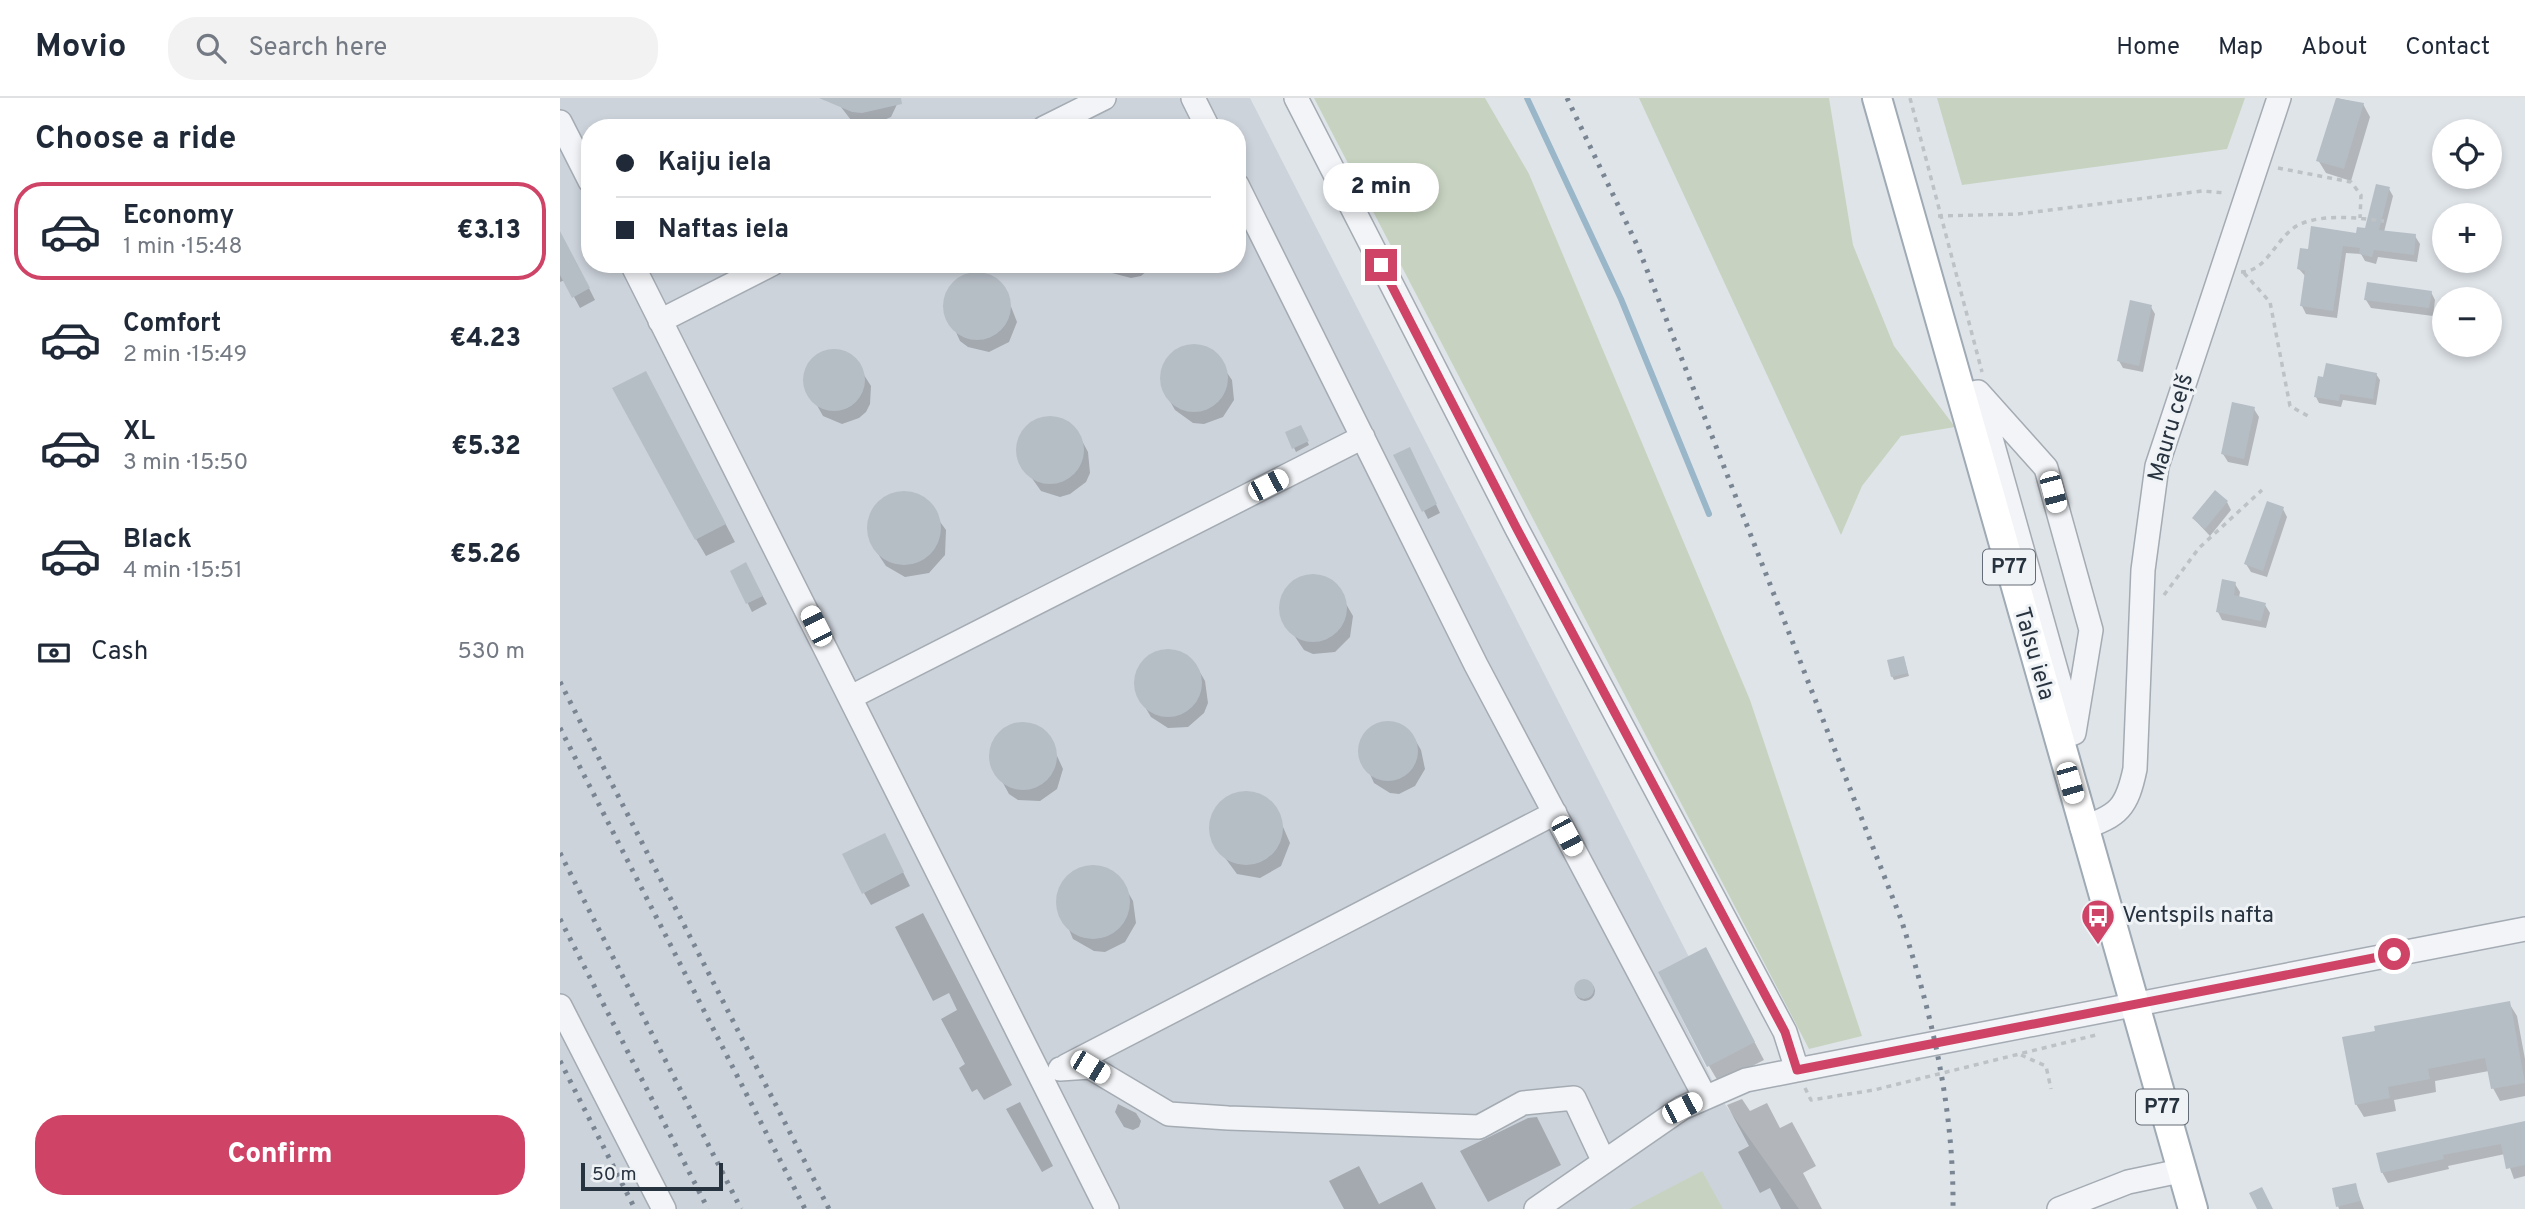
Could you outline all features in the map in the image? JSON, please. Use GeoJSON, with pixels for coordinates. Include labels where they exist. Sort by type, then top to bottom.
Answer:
{"type":"FeatureCollection","features":[{"type":"Feature","properties":{"kind":"main road","name":"Talsu iela"},"geometry":{"type":"LineString","coordinates":[[1877,98],[1910,218],[1970,394],[2065,735],[2082,828],[2193,1209]]}},
{"type":"Feature","properties":{"kind":"street"},"geometry":{"type":"LineString","coordinates":[[1062,119],[1104,98]]}},
{"type":"Feature","properties":{"kind":"street"},"geometry":{"type":"LineString","coordinates":[[1193,98],[1204,119]]}},
{"type":"Feature","properties":{"kind":"street"},"geometry":{"type":"LineString","coordinates":[[1296,98],[1523,541],[1785,1032],[1797,1070]]}},
{"type":"Feature","properties":{"kind":"street","name":"Mauru ceļš"},"geometry":{"type":"LineString","coordinates":[[2082,828],[2107,820],[2129,798],[2136,769],[2143,570],[2157,466],[2233,270],[2245,195],[2279,98]]}},
{"type":"Feature","properties":{"kind":"street"},"geometry":{"type":"LineString","coordinates":[[560,122],[581,163]]}},
{"type":"Feature","properties":{"kind":"street"},"geometry":{"type":"LineString","coordinates":[[1246,203],[1476,665],[1705,1097]]}},
{"type":"Feature","properties":{"kind":"street"},"geometry":{"type":"LineString","coordinates":[[636,273],[851,697],[1051,1074],[1107,1209]]}},
{"type":"Feature","properties":{"kind":"street"},"geometry":{"type":"LineString","coordinates":[[660,321],[754,273]]}},
{"type":"Feature","properties":{"kind":"street"},"geometry":{"type":"LineString","coordinates":[[1970,394],[2046,468],[2091,630],[2065,735]]}},
{"type":"Feature","properties":{"kind":"street"},"geometry":{"type":"LineString","coordinates":[[851,697],[1363,437]]}},
{"type":"Feature","properties":{"kind":"street"},"geometry":{"type":"LineString","coordinates":[[1051,1074],[1555,813]]}},
{"type":"Feature","properties":{"kind":"street"},"geometry":{"type":"LineString","coordinates":[[1536,1209],[1682,1108],[1746,1080],[2525,929]]}},
{"type":"Feature","properties":{"kind":"street"},"geometry":{"type":"LineString","coordinates":[[560,1006],[664,1209]]}},
{"type":"Feature","properties":{"kind":"street"},"geometry":{"type":"LineString","coordinates":[[1051,1074],[1090,1067],[1168,1114],[1228,1118],[1479,1127],[1523,1103],[1574,1098],[1605,1162]]}},
{"type":"Feature","properties":{"kind":"street"},"geometry":{"type":"LineString","coordinates":[[2059,1209],[2128,1182],[2180,1171]]}},
{"type":"Feature","properties":{"kind":"path"},"geometry":{"type":"LineString","coordinates":[[2255,168],[2278,168],[2351,182],[2361,195],[2360,218]]}},
{"type":"Feature","properties":{"kind":"path"},"geometry":{"type":"LineString","coordinates":[[1910,218],[2018,214],[2202,191],[2245,195]]}},
{"type":"Feature","properties":{"kind":"path"},"geometry":{"type":"LineString","coordinates":[[2233,270],[2261,265],[2289,232],[2303,223],[2360,218],[2384,221]]}},
{"type":"Feature","properties":{"kind":"path"},"geometry":{"type":"LineString","coordinates":[[2233,270],[2270,302],[2290,406],[2308,416]]}},
{"type":"Feature","properties":{"kind":"path"},"geometry":{"type":"LineString","coordinates":[[2141,615],[2168,592],[2199,548],[2262,490]]}},
{"type":"Feature","properties":{"kind":"path"},"geometry":{"type":"LineString","coordinates":[[1797,1070],[1811,1100],[1874,1090],[2105,1033]]}},
{"type":"Feature","properties":{"kind":"path"},"geometry":{"type":"LineString","coordinates":[[2019,1054],[2046,1066],[2051,1088]]}},
{"type":"Feature","properties":{"kind":"shaded area"},"geometry":{"type":"Polygon","coordinates":[[[560,98],[1250,98],[1689,957],[1659,973],[1722,1100],[1799,1209],[560,1209],[560,98]]]}},
{"type":"Feature","properties":{"kind":"green space"},"geometry":{"type":"Polygon","coordinates":[[[1314,98],[1485,98],[1529,174],[1750,700],[1862,1036],[1809,1049],[1314,98]]]}},
{"type":"Feature","properties":{"kind":"green space"},"geometry":{"type":"Polygon","coordinates":[[[1639,98],[1829,98],[1853,245],[1894,346],[1955,427],[1901,436],[1862,486],[1841,535],[1639,98]]]}},
{"type":"Feature","properties":{"kind":"green space"},"geometry":{"type":"Polygon","coordinates":[[[1937,98],[2245,98],[2227,149],[1962,185],[1937,98]]]}},
{"type":"Feature","properties":{"kind":"green space"},"geometry":{"type":"Polygon","coordinates":[[[1702,1171],[1723,1209],[1629,1209],[1702,1171]]]}},
{"type":"Feature","properties":{"kind":"building"},"geometry":{"type":"Polygon","coordinates":[[[819,98],[901,98],[902,104],[862,113],[852,112],[819,98]]]}},
{"type":"Feature","properties":{"kind":"building"},"geometry":{"type":"Polygon","coordinates":[[[2336,98],[2364,103],[2344,169],[2316,161],[2336,98]]]}},
{"type":"Feature","properties":{"kind":"building"},"geometry":{"type":"Polygon","coordinates":[[[2376,184],[2390,187],[2379,230],[2416,234],[2414,255],[2374,250],[2372,257],[2359,254],[2360,248],[2343,246],[2333,311],[2300,306],[2305,271],[2297,269],[2300,248],[2308,249],[2311,226],[2356,233],[2357,227],[2365,228],[2376,184]]]}},
{"type":"Feature","properties":{"kind":"building"},"geometry":{"type":"Polygon","coordinates":[[[560,231],[590,288],[572,298],[560,275],[560,231]]]}},
{"type":"Feature","properties":{"kind":"building"},"geometry":{"type":"Polygon","coordinates":[[[970,273],[984,273],[996,278],[1005,287],[1010,299],[1010,313],[1005,325],[996,334],[984,339],[970,339],[958,334],[949,325],[944,313],[944,299],[949,287],[958,278],[970,273]]]}},
{"type":"Feature","properties":{"kind":"building"},"geometry":{"type":"Polygon","coordinates":[[[2367,282],[2432,291],[2429,308],[2364,300],[2367,282]]]}},
{"type":"Feature","properties":{"kind":"building"},"geometry":{"type":"Polygon","coordinates":[[[2130,300],[2152,305],[2139,366],[2117,361],[2130,300]]]}},
{"type":"Feature","properties":{"kind":"building"},"geometry":{"type":"Polygon","coordinates":[[[1194,344],[1207,347],[1218,354],[1225,365],[1228,378],[1225,391],[1218,402],[1207,409],[1194,412],[1181,409],[1170,402],[1163,391],[1160,378],[1163,365],[1170,354],[1181,347],[1194,344]]]}},
{"type":"Feature","properties":{"kind":"building"},"geometry":{"type":"Polygon","coordinates":[[[834,349],[846,351],[856,358],[863,368],[863,392],[856,402],[846,409],[834,411],[822,409],[812,402],[805,392],[803,380],[805,368],[812,358],[822,351],[834,349]]]}},
{"type":"Feature","properties":{"kind":"building"},"geometry":{"type":"Polygon","coordinates":[[[2326,363],[2377,373],[2373,399],[2340,394],[2339,401],[2314,397],[2318,376],[2323,377],[2326,363]]]}},
{"type":"Feature","properties":{"kind":"building"},"geometry":{"type":"Polygon","coordinates":[[[646,371],[726,524],[695,540],[612,388],[646,371]]]}},
{"type":"Feature","properties":{"kind":"building"},"geometry":{"type":"Polygon","coordinates":[[[2232,402],[2255,407],[2244,459],[2221,454],[2232,402]]]}},
{"type":"Feature","properties":{"kind":"building"},"geometry":{"type":"Polygon","coordinates":[[[1050,416],[1063,419],[1074,426],[1081,437],[1084,450],[1081,463],[1074,474],[1063,481],[1050,484],[1037,481],[1026,474],[1019,463],[1016,450],[1019,437],[1026,426],[1037,419],[1050,416]]]}},
{"type":"Feature","properties":{"kind":"building"},"geometry":{"type":"Polygon","coordinates":[[[1301,425],[1309,441],[1292,449],[1285,432],[1301,425]]]}},
{"type":"Feature","properties":{"kind":"building"},"geometry":{"type":"Polygon","coordinates":[[[1410,447],[1437,504],[1422,512],[1393,455],[1410,447]]]}},
{"type":"Feature","properties":{"kind":"building"},"geometry":{"type":"Polygon","coordinates":[[[2215,490],[2228,501],[2205,529],[2192,518],[2215,490]]]}},
{"type":"Feature","properties":{"kind":"building"},"geometry":{"type":"Polygon","coordinates":[[[904,491],[925,497],[935,507],[941,528],[935,549],[925,559],[904,565],[883,559],[873,549],[867,528],[873,507],[883,497],[904,491]]]}},
{"type":"Feature","properties":{"kind":"building"},"geometry":{"type":"Polygon","coordinates":[[[2267,501],[2284,507],[2263,571],[2244,564],[2267,501]]]}},
{"type":"Feature","properties":{"kind":"building"},"geometry":{"type":"Polygon","coordinates":[[[746,562],[763,596],[746,604],[730,571],[746,562]]]}},
{"type":"Feature","properties":{"kind":"building"},"geometry":{"type":"Polygon","coordinates":[[[1313,574],[1326,577],[1337,584],[1344,595],[1347,608],[1344,621],[1337,632],[1326,639],[1313,642],[1300,639],[1289,632],[1282,621],[1279,608],[1282,595],[1289,584],[1300,577],[1313,574]]]}},
{"type":"Feature","properties":{"kind":"building"},"geometry":{"type":"Polygon","coordinates":[[[2222,579],[2236,582],[2234,595],[2266,603],[2261,621],[2216,612],[2222,579]]]}},
{"type":"Feature","properties":{"kind":"building"},"geometry":{"type":"Polygon","coordinates":[[[1168,649],[1181,652],[1192,659],[1199,670],[1202,683],[1199,696],[1192,707],[1181,714],[1168,717],[1155,714],[1144,707],[1137,696],[1134,683],[1137,670],[1144,659],[1155,652],[1168,649]]]}},
{"type":"Feature","properties":{"kind":"building"},"geometry":{"type":"Polygon","coordinates":[[[1904,656],[1908,673],[1891,677],[1887,660],[1904,656]]]}},
{"type":"Feature","properties":{"kind":"building"},"geometry":{"type":"Polygon","coordinates":[[[1382,721],[1394,721],[1413,734],[1418,751],[1416,763],[1405,776],[1394,781],[1382,781],[1363,768],[1358,757],[1358,745],[1371,726],[1382,721]]]}},
{"type":"Feature","properties":{"kind":"building"},"geometry":{"type":"Polygon","coordinates":[[[1023,722],[1036,725],[1047,732],[1054,743],[1057,756],[1054,769],[1047,780],[1036,787],[1023,790],[1010,787],[999,780],[992,769],[989,756],[992,743],[999,732],[1010,725],[1023,722]]]}},
{"type":"Feature","properties":{"kind":"building"},"geometry":{"type":"Polygon","coordinates":[[[1246,791],[1267,797],[1277,807],[1283,828],[1277,849],[1267,859],[1246,865],[1225,859],[1215,849],[1209,828],[1215,807],[1225,797],[1246,791]]]}},
{"type":"Feature","properties":{"kind":"building"},"geometry":{"type":"Polygon","coordinates":[[[885,833],[904,872],[862,894],[842,854],[885,833]]]}},
{"type":"Feature","properties":{"kind":"building"},"geometry":{"type":"Polygon","coordinates":[[[1093,865],[1114,871],[1124,881],[1130,902],[1124,923],[1114,933],[1093,939],[1072,933],[1062,923],[1056,902],[1062,881],[1072,871],[1093,865]]]}},
{"type":"Feature","properties":{"kind":"building"},"geometry":{"type":"Polygon","coordinates":[[[1706,947],[1755,1042],[1707,1067],[1658,972],[1706,947]]]}},
{"type":"Feature","properties":{"kind":"building"},"geometry":{"type":"Polygon","coordinates":[[[1584,979],[1591,982],[1594,989],[1591,996],[1584,999],[1577,996],[1574,989],[1577,982],[1584,979]]]}},
{"type":"Feature","properties":{"kind":"building"},"geometry":{"type":"Polygon","coordinates":[[[2510,1001],[2525,1083],[2491,1089],[2485,1058],[2428,1069],[2430,1079],[2388,1087],[2390,1098],[2355,1105],[2342,1037],[2375,1031],[2374,1026],[2510,1001]]]}},
{"type":"Feature","properties":{"kind":"building"},"geometry":{"type":"Polygon","coordinates":[[[2525,1121],[2525,1165],[2506,1169],[2501,1144],[2443,1155],[2444,1159],[2381,1173],[2376,1153],[2525,1121]]]}},
{"type":"Feature","properties":{"kind":"building"},"geometry":{"type":"Polygon","coordinates":[[[2356,1183],[2360,1201],[2336,1207],[2332,1188],[2356,1183]]]}},
{"type":"Feature","properties":{"kind":"building"},"geometry":{"type":"Polygon","coordinates":[[[2262,1187],[2273,1209],[2257,1209],[2249,1193],[2262,1187]]]}},
{"type":"Feature","properties":{"kind":"waterway"},"geometry":{"type":"LineString","coordinates":[[1527,98],[1621,299],[1709,514]]}},
{"type":"Feature","properties":{"kind":"railway"},"geometry":{"type":"LineString","coordinates":[[1567,98],[1638,247],[1901,919],[1939,1062],[1950,1135],[1953,1209]]}},
{"type":"Feature","properties":{"kind":"railway"},"geometry":{"type":"LineString","coordinates":[[560,682],[829,1209]]}},
{"type":"Feature","properties":{"kind":"railway"},"geometry":{"type":"LineString","coordinates":[[560,728],[805,1209]]}},
{"type":"Feature","properties":{"kind":"railway"},"geometry":{"type":"LineString","coordinates":[[560,853],[741,1209]]}},
{"type":"Feature","properties":{"kind":"railway"},"geometry":{"type":"LineString","coordinates":[[560,919],[708,1209]]}},
{"type":"Feature","properties":{"kind":"railway"},"geometry":{"type":"LineString","coordinates":[[560,1061],[635,1209]]}},
{"type":"Feature","properties":{"kind":"place","name":"Ventspils nafta"},"geometry":{"type":"Point","coordinates":[2098,946]}},
{"type":"Feature","properties":{"kind":"route"},"geometry":{"type":"LineString","coordinates":[[1381,265],[1517,529],[1785,1032],[1797,1070],[2394,954]]}}]}
